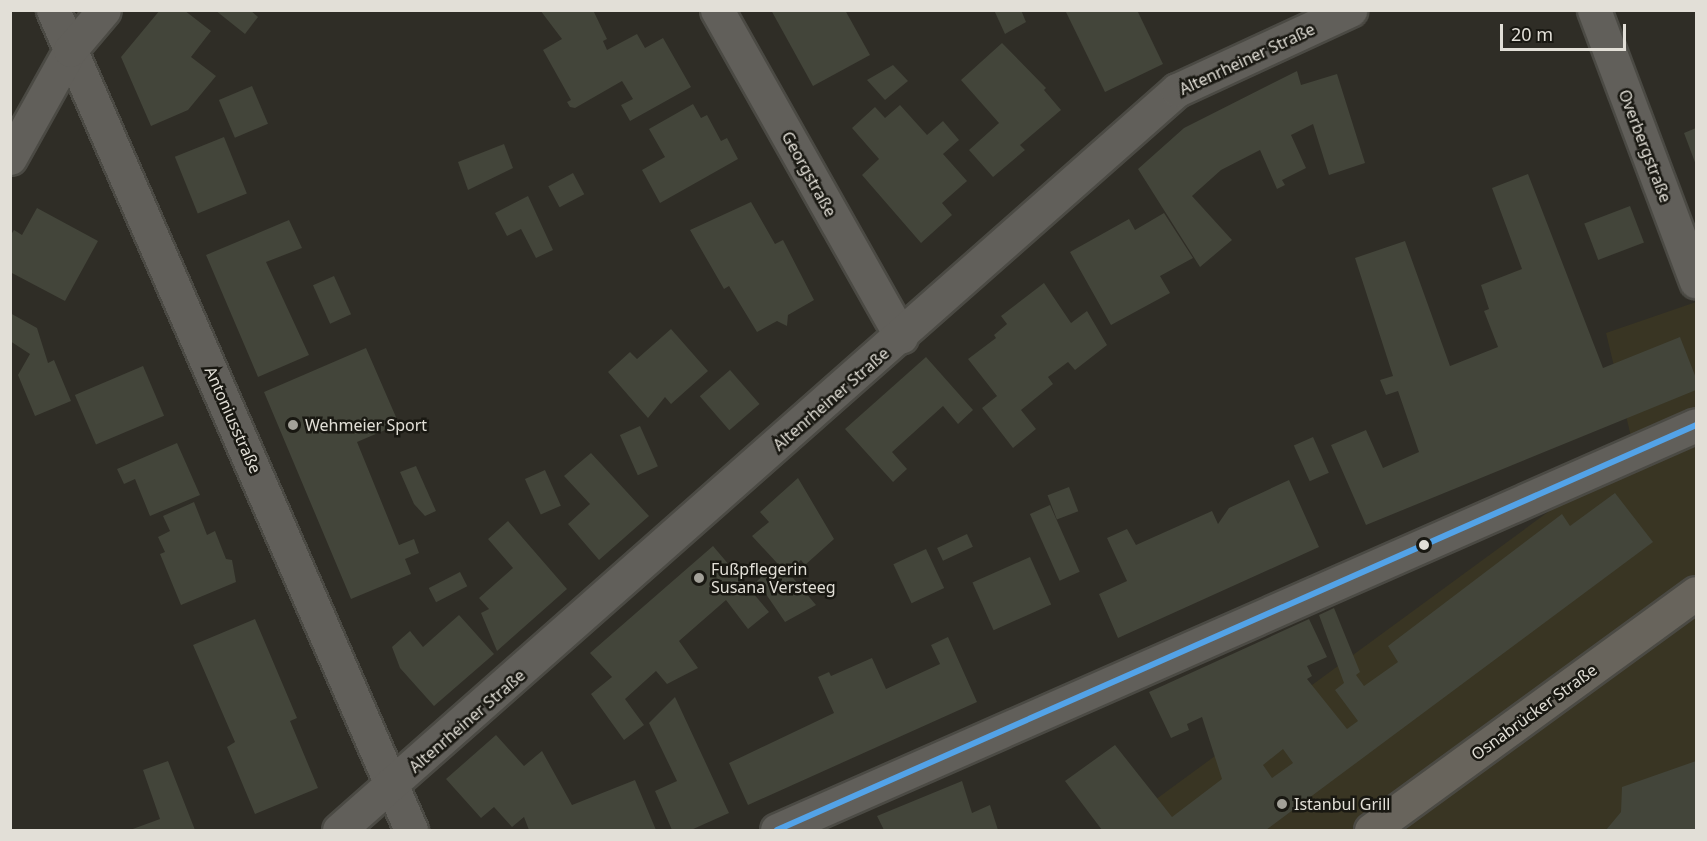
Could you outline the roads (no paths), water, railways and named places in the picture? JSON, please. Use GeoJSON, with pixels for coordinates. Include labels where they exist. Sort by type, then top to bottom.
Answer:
{"type":"FeatureCollection","features":[{"type":"Feature","properties":{"kind":"main road","name":"Osnabrücker Straße"},"geometry":{"type":"LineString","coordinates":[[1371,831],[1696,593]]}},
{"type":"Feature","properties":{"kind":"street","name":"Antoniusstraße"},"geometry":{"type":"LineString","coordinates":[[53,10],[394,785],[411,831]]}},
{"type":"Feature","properties":{"kind":"street"},"geometry":{"type":"LineString","coordinates":[[10,158],[70,50],[104,10]]}},
{"type":"Feature","properties":{"kind":"street","name":"Georgstraße"},"geometry":{"type":"LineString","coordinates":[[717,10],[901,337]]}},
{"type":"Feature","properties":{"kind":"street","name":"Altenrheiner Straße"},"geometry":{"type":"LineString","coordinates":[[339,831],[901,337],[1177,90],[1350,10]]}},
{"type":"Feature","properties":{"kind":"street","name":"Overbergstraße"},"geometry":{"type":"LineString","coordinates":[[1594,10],[1696,281]]}},
{"type":"Feature","properties":{"kind":"street"},"geometry":{"type":"LineString","coordinates":[[777,831],[1696,424]]}},
{"type":"Feature","properties":{"kind":"place","name":"Wehmeier Sport"},"geometry":{"type":"Point","coordinates":[293,425]}},
{"type":"Feature","properties":{"kind":"place","name":"Fußpflegerin Susana Versteeg"},"geometry":{"type":"Point","coordinates":[699,578]}},
{"type":"Feature","properties":{"kind":"place","name":"Istanbul Grill"},"geometry":{"type":"Point","coordinates":[1282,804]}}]}
